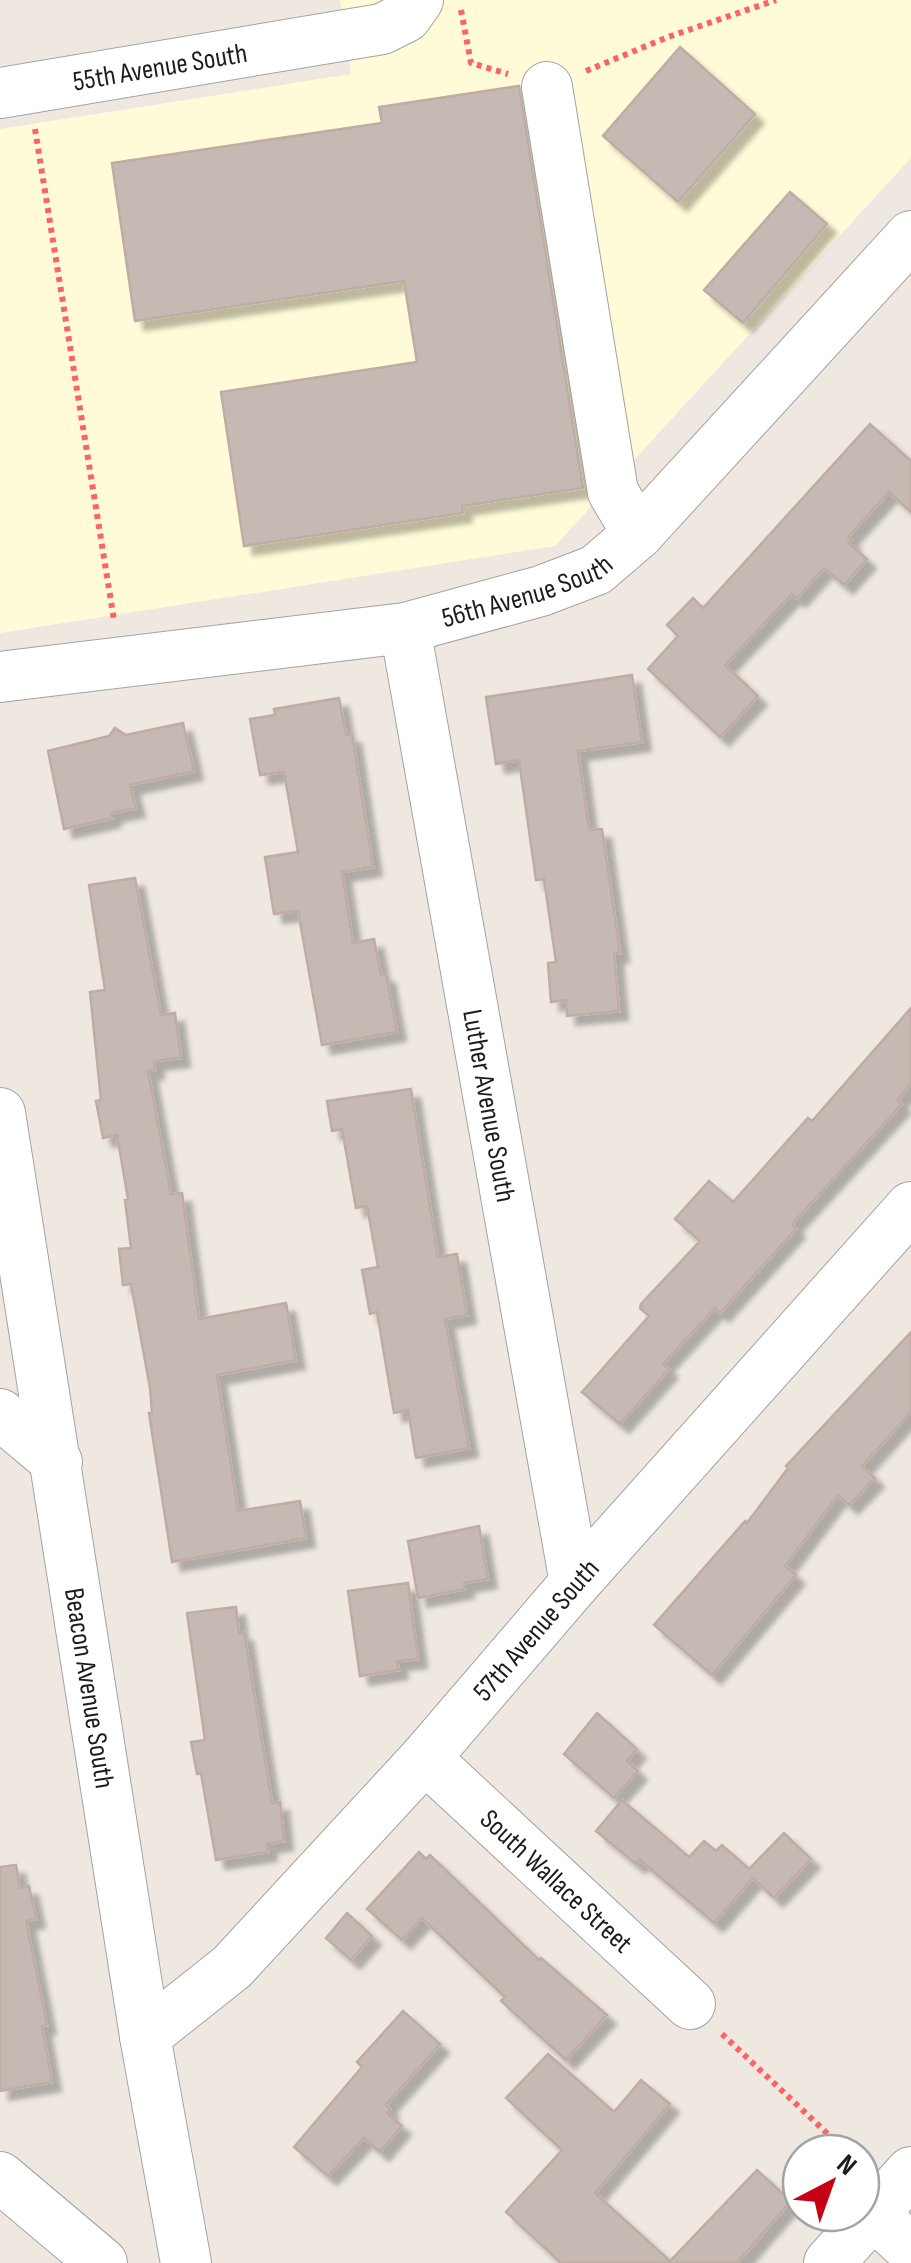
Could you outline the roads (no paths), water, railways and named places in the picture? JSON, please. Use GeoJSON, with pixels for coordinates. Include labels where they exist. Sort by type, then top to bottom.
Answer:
{"type":"FeatureCollection","features":[{"type":"Feature","properties":{"kind":"street","name":"55th Avenue South"},"geometry":{"type":"LineString","coordinates":[[14,91],[317,20],[382,29],[406,16],[418,0]]}},
{"type":"Feature","properties":{"kind":"street"},"geometry":{"type":"LineString","coordinates":[[547,87],[613,492],[638,534]]}},
{"type":"Feature","properties":{"kind":"street","name":"56th Avenue South"},"geometry":{"type":"LineString","coordinates":[[0,677],[405,628],[541,592],[596,570],[638,534],[911,236]]}},
{"type":"Feature","properties":{"kind":"street","name":"Luther Avenue South"},"geometry":{"type":"LineString","coordinates":[[405,628],[575,1583]]}},
{"type":"Feature","properties":{"kind":"street","name":"Beacon Avenue South"},"geometry":{"type":"LineString","coordinates":[[0,1113],[145,2036],[186,2263]]}},
{"type":"Feature","properties":{"kind":"street","name":"57th Avenue South"},"geometry":{"type":"LineString","coordinates":[[145,2036],[232,1967],[425,1758],[575,1583],[911,1207]]}},
{"type":"Feature","properties":{"kind":"street"},"geometry":{"type":"LineString","coordinates":[[0,1414],[57,1462]]}},
{"type":"Feature","properties":{"kind":"street","name":"South Wallace Street"},"geometry":{"type":"LineString","coordinates":[[425,1758],[690,2004]]}},
{"type":"Feature","properties":{"kind":"street"},"geometry":{"type":"LineString","coordinates":[[881,2205],[911,2172]]}},
{"type":"Feature","properties":{"kind":"street"},"geometry":{"type":"LineString","coordinates":[[0,2177],[102,2263]]}},
{"type":"Feature","properties":{"kind":"street"},"geometry":{"type":"LineString","coordinates":[[881,2221],[911,2249]]}},
{"type":"Feature","properties":{"kind":"street"},"geometry":{"type":"LineString","coordinates":[[829,2263],[856,2233]]}}]}
